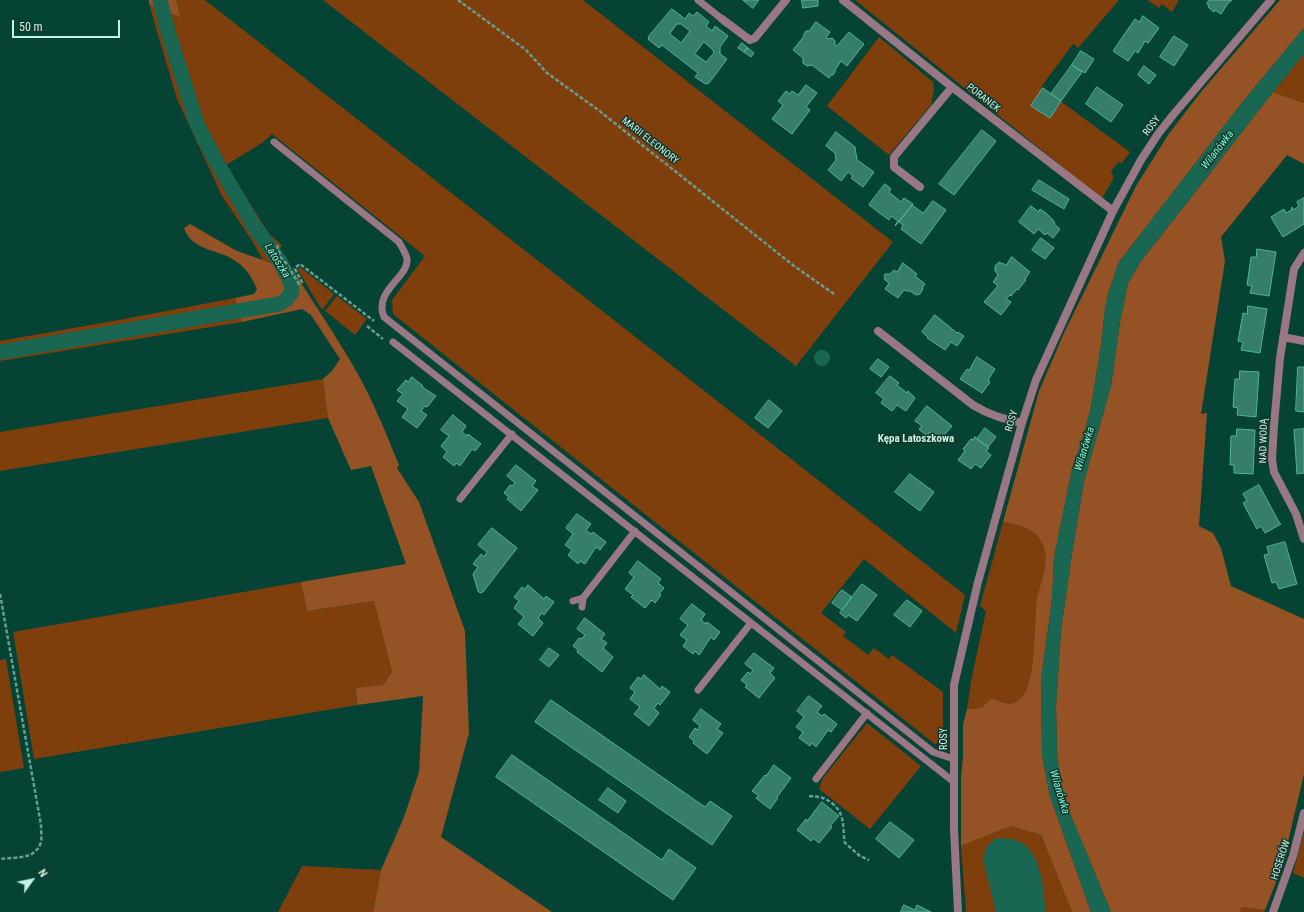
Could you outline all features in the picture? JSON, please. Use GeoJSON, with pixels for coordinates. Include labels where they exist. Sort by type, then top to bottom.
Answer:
{"type":"FeatureCollection","features":[{"type":"Feature","properties":{"kind":"street"},"geometry":{"type":"LineString","coordinates":[[722,18],[750,40],[756,38],[786,0]]}},
{"type":"Feature","properties":{"kind":"street","name":"PORANEK"},"geometry":{"type":"LineString","coordinates":[[842,0],[1113,211]]}},
{"type":"Feature","properties":{"kind":"street","name":"ROSY"},"geometry":{"type":"LineString","coordinates":[[958,912],[954,829],[954,685],[978,582],[1022,423],[1036,380],[1113,211],[1141,160],[1158,134],[1271,0]]}},
{"type":"Feature","properties":{"kind":"street"},"geometry":{"type":"LineString","coordinates":[[920,187],[894,166],[894,157],[952,87]]}},
{"type":"Feature","properties":{"kind":"street","name":"NAD WODĄ"},"geometry":{"type":"LineString","coordinates":[[1304,253],[1294,269],[1283,337],[1275,406],[1272,458],[1276,476],[1296,514],[1304,539]]}},
{"type":"Feature","properties":{"kind":"street"},"geometry":{"type":"LineString","coordinates":[[878,331],[973,405],[1000,418],[1022,423]]}},
{"type":"Feature","properties":{"kind":"street"},"geometry":{"type":"LineString","coordinates":[[1283,337],[1304,341]]}},
{"type":"Feature","properties":{"kind":"street","name":"HOSERÓW"},"geometry":{"type":"LineString","coordinates":[[1273,912],[1293,856],[1304,813]]}},
{"type":"Feature","properties":{"kind":"lane"},"geometry":{"type":"LineString","coordinates":[[698,0],[722,18]]}},
{"type":"Feature","properties":{"kind":"lane"},"geometry":{"type":"LineString","coordinates":[[274,142],[399,242],[404,250],[407,261],[382,301],[380,310],[384,317],[933,752],[954,759]]}},
{"type":"Feature","properties":{"kind":"lane"},"geometry":{"type":"LineString","coordinates":[[393,342],[954,782]]}},
{"type":"Feature","properties":{"kind":"lane"},"geometry":{"type":"LineString","coordinates":[[460,499],[512,434]]}},
{"type":"Feature","properties":{"kind":"lane"},"geometry":{"type":"LineString","coordinates":[[582,608],[583,598],[635,531]]}},
{"type":"Feature","properties":{"kind":"lane"},"geometry":{"type":"LineString","coordinates":[[573,601],[583,598]]}},
{"type":"Feature","properties":{"kind":"lane"},"geometry":{"type":"LineString","coordinates":[[698,690],[751,623]]}},
{"type":"Feature","properties":{"kind":"lane"},"geometry":{"type":"LineString","coordinates":[[816,779],[867,713]]}},
{"type":"Feature","properties":{"kind":"path","name":"MARII ELEONORY"},"geometry":{"type":"LineString","coordinates":[[458,0],[526,50],[547,73],[597,108],[794,266],[834,294]]}},
{"type":"Feature","properties":{"kind":"path"},"geometry":{"type":"LineString","coordinates":[[277,245],[281,258],[286,263],[298,284],[301,283],[302,280],[295,269],[296,266],[300,264],[376,322]]}},
{"type":"Feature","properties":{"kind":"path"},"geometry":{"type":"LineString","coordinates":[[367,326],[389,344],[393,342]]}},
{"type":"Feature","properties":{"kind":"path"},"geometry":{"type":"LineString","coordinates":[[0,594],[41,825],[41,841],[38,850],[30,855],[0,859]]}},
{"type":"Feature","properties":{"kind":"path"},"geometry":{"type":"LineString","coordinates":[[809,796],[825,798],[839,810],[843,821],[845,843],[860,856],[869,860]]}},
{"type":"Feature","properties":{"kind":"shaded area"},"geometry":{"type":"Polygon","coordinates":[[[149,0],[176,0],[180,17],[149,4],[149,0]]]}},
{"type":"Feature","properties":{"kind":"shaded area"},"geometry":{"type":"Polygon","coordinates":[[[176,0],[205,0],[965,595],[956,633],[864,559],[821,613],[846,632],[843,636],[868,655],[874,648],[889,659],[892,655],[943,692],[943,729],[936,745],[393,314],[392,300],[425,256],[272,134],[262,143],[226,165],[269,234],[282,245],[280,249],[287,261],[273,264],[263,260],[253,242],[222,196],[177,99],[149,4],[179,16],[176,0]]]}},
{"type":"Feature","properties":{"kind":"shaded area"},"geometry":{"type":"Polygon","coordinates":[[[323,0],[583,0],[893,242],[796,366],[323,0]]]}},
{"type":"Feature","properties":{"kind":"shaded area"},"geometry":{"type":"Polygon","coordinates":[[[855,0],[1119,0],[1078,48],[1073,44],[1041,87],[1130,152],[1122,163],[1118,162],[1111,172],[1114,177],[1103,197],[1100,197],[855,0]]]}},
{"type":"Feature","properties":{"kind":"shaded area"},"geometry":{"type":"Polygon","coordinates":[[[1147,0],[1179,0],[1172,12],[1162,4],[1159,8],[1147,0]]]}},
{"type":"Feature","properties":{"kind":"shaded area"},"geometry":{"type":"Polygon","coordinates":[[[1280,0],[1304,0],[1304,28],[1245,99],[1119,262],[1108,294],[1091,407],[1084,434],[1072,469],[1054,558],[1052,600],[1041,680],[1042,755],[1050,796],[1091,912],[1072,912],[1041,835],[1011,826],[961,846],[963,725],[967,709],[981,708],[992,698],[1008,704],[1015,702],[1022,697],[1027,689],[1032,667],[1037,598],[1046,560],[1043,545],[1036,535],[1021,526],[1003,522],[1039,391],[1064,333],[1136,186],[1168,135],[1201,92],[1280,0]]]}},
{"type":"Feature","properties":{"kind":"shaded area"},"geometry":{"type":"Polygon","coordinates":[[[879,37],[933,82],[934,90],[931,105],[889,155],[827,106],[879,37]]]}},
{"type":"Feature","properties":{"kind":"shaded area"},"geometry":{"type":"Polygon","coordinates":[[[1304,54],[1304,103],[1273,92],[1304,54]]]}},
{"type":"Feature","properties":{"kind":"shaded area"},"geometry":{"type":"Polygon","coordinates":[[[1273,92],[1304,103],[1304,164],[1287,155],[1221,237],[1225,261],[1201,414],[1207,413],[1199,526],[1213,533],[1221,548],[1231,586],[1304,619],[1304,774],[1282,867],[1265,910],[1241,907],[1240,912],[1111,912],[1069,811],[1060,780],[1057,752],[1056,706],[1061,630],[1084,481],[1111,386],[1120,322],[1128,283],[1141,261],[1273,92]]]}},
{"type":"Feature","properties":{"kind":"shaded area"},"geometry":{"type":"Polygon","coordinates":[[[190,224],[237,251],[273,264],[287,261],[341,345],[363,383],[399,465],[397,468],[419,502],[465,631],[469,733],[441,837],[552,912],[373,912],[381,870],[404,817],[419,772],[423,696],[357,705],[356,688],[383,685],[392,672],[374,601],[307,611],[301,582],[406,564],[371,466],[351,470],[328,418],[323,379],[332,371],[340,359],[311,315],[302,309],[242,322],[235,298],[254,294],[257,289],[253,281],[237,262],[193,242],[184,228],[190,224]]]}},
{"type":"Feature","properties":{"kind":"shaded area"},"geometry":{"type":"Polygon","coordinates":[[[300,267],[334,294],[322,310],[298,270],[300,267]]]}},
{"type":"Feature","properties":{"kind":"shaded area"},"geometry":{"type":"Polygon","coordinates":[[[337,296],[367,319],[355,335],[325,311],[337,296]]]}},
{"type":"Feature","properties":{"kind":"shaded area"},"geometry":{"type":"Polygon","coordinates":[[[235,298],[242,322],[0,361],[0,341],[235,298]]]}},
{"type":"Feature","properties":{"kind":"shaded area"},"geometry":{"type":"Polygon","coordinates":[[[323,379],[328,418],[0,471],[0,432],[323,379]]]}},
{"type":"Feature","properties":{"kind":"shaded area"},"geometry":{"type":"Polygon","coordinates":[[[1003,522],[1015,524],[1031,531],[1040,539],[1045,552],[1045,567],[1036,605],[1034,653],[1030,679],[1027,689],[1022,697],[1015,702],[1008,704],[992,698],[981,708],[967,709],[971,681],[986,611],[980,606],[1003,522]]]}},
{"type":"Feature","properties":{"kind":"shaded area"},"geometry":{"type":"Polygon","coordinates":[[[301,582],[307,611],[374,601],[392,672],[383,685],[356,689],[357,705],[34,759],[13,632],[301,582]]]}},
{"type":"Feature","properties":{"kind":"shaded area"},"geometry":{"type":"Polygon","coordinates":[[[6,659],[24,768],[0,772],[0,660],[6,659]]]}},
{"type":"Feature","properties":{"kind":"shaded area"},"geometry":{"type":"Polygon","coordinates":[[[867,723],[921,766],[870,829],[819,789],[823,778],[867,723]]]}},
{"type":"Feature","properties":{"kind":"shaded area"},"geometry":{"type":"Polygon","coordinates":[[[1011,826],[1041,835],[1072,912],[966,912],[961,846],[1011,826]]]}},
{"type":"Feature","properties":{"kind":"shaded area"},"geometry":{"type":"Polygon","coordinates":[[[1304,832],[1304,878],[1293,873],[1304,832]]]}},
{"type":"Feature","properties":{"kind":"shaded area"},"geometry":{"type":"Polygon","coordinates":[[[302,866],[381,870],[373,912],[278,912],[302,866]]]}},
{"type":"Feature","properties":{"kind":"shaded area"},"geometry":{"type":"Polygon","coordinates":[[[1240,907],[1265,910],[1264,912],[1240,912],[1240,907]]]}},
{"type":"Feature","properties":{"kind":"water","name":"Wilanówka"},"geometry":{"type":"Polygon","coordinates":[[[1304,28],[1304,54],[1141,261],[1128,283],[1120,322],[1111,386],[1084,481],[1061,630],[1056,706],[1057,752],[1060,780],[1069,811],[1111,912],[1091,912],[1050,796],[1042,755],[1041,680],[1052,600],[1054,558],[1072,469],[1084,434],[1091,407],[1108,294],[1119,262],[1245,99],[1304,28]]]}},
{"type":"Feature","properties":{"kind":"water"},"geometry":{"type":"Polygon","coordinates":[[[822,350],[829,355],[830,358],[825,365],[822,366],[815,361],[814,358],[819,351],[822,350]]]}},
{"type":"Feature","properties":{"kind":"water"},"geometry":{"type":"Polygon","coordinates":[[[996,838],[1016,840],[1026,846],[1032,853],[1040,872],[1046,912],[996,912],[983,859],[987,846],[996,838]]]}},
{"type":"Feature","properties":{"kind":"building"},"geometry":{"type":"Polygon","coordinates":[[[743,0],[759,0],[753,8],[743,0]]]}},
{"type":"Feature","properties":{"kind":"building"},"geometry":{"type":"Polygon","coordinates":[[[802,0],[818,0],[818,6],[803,8],[802,0]]]}},
{"type":"Feature","properties":{"kind":"building"},"geometry":{"type":"Polygon","coordinates":[[[1209,0],[1232,0],[1228,3],[1221,14],[1215,10],[1214,12],[1208,7],[1209,5],[1207,4],[1209,0]]]}},
{"type":"Feature","properties":{"kind":"building"},"geometry":{"type":"Polygon","coordinates":[[[672,9],[685,19],[689,13],[693,16],[697,12],[709,22],[706,26],[712,31],[715,26],[728,36],[720,47],[720,54],[727,59],[709,83],[706,84],[695,77],[698,73],[662,45],[659,48],[648,39],[672,9]],[[677,24],[670,34],[681,43],[690,31],[681,24],[677,24]],[[704,42],[695,54],[706,62],[714,53],[713,50],[704,42]]]}},
{"type":"Feature","properties":{"kind":"building"},"geometry":{"type":"Polygon","coordinates":[[[1143,16],[1159,28],[1148,43],[1145,41],[1138,53],[1135,51],[1128,61],[1113,51],[1135,19],[1139,22],[1143,16]]]}},
{"type":"Feature","properties":{"kind":"building"},"geometry":{"type":"Polygon","coordinates":[[[816,22],[830,32],[826,38],[832,38],[837,46],[849,32],[864,44],[847,66],[841,61],[833,75],[829,78],[812,65],[807,66],[803,63],[803,58],[793,50],[806,31],[809,31],[816,22]]]}},
{"type":"Feature","properties":{"kind":"building"},"geometry":{"type":"Polygon","coordinates":[[[1174,36],[1188,45],[1174,66],[1160,57],[1174,36]]]}},
{"type":"Feature","properties":{"kind":"building"},"geometry":{"type":"Polygon","coordinates":[[[742,43],[748,48],[744,52],[738,48],[742,43]]]}},
{"type":"Feature","properties":{"kind":"building"},"geometry":{"type":"Polygon","coordinates":[[[748,48],[754,53],[751,57],[744,52],[748,48]]]}},
{"type":"Feature","properties":{"kind":"building"},"geometry":{"type":"Polygon","coordinates":[[[1081,51],[1094,59],[1085,73],[1072,65],[1081,51]]]}},
{"type":"Feature","properties":{"kind":"building"},"geometry":{"type":"Polygon","coordinates":[[[1072,65],[1082,72],[1061,101],[1051,94],[1072,65]]]}},
{"type":"Feature","properties":{"kind":"building"},"geometry":{"type":"Polygon","coordinates":[[[1144,66],[1156,75],[1149,84],[1138,75],[1144,66]]]}},
{"type":"Feature","properties":{"kind":"building"},"geometry":{"type":"Polygon","coordinates":[[[806,85],[817,93],[806,107],[810,110],[792,134],[772,119],[783,105],[778,101],[786,91],[790,94],[792,91],[798,95],[806,85]]]}},
{"type":"Feature","properties":{"kind":"building"},"geometry":{"type":"Polygon","coordinates":[[[1097,87],[1123,105],[1111,122],[1086,104],[1097,87]]]}},
{"type":"Feature","properties":{"kind":"building"},"geometry":{"type":"Polygon","coordinates":[[[1043,88],[1061,101],[1050,118],[1031,106],[1043,88]]]}},
{"type":"Feature","properties":{"kind":"building"},"geometry":{"type":"Polygon","coordinates":[[[982,130],[996,141],[954,195],[939,184],[982,130]]]}},
{"type":"Feature","properties":{"kind":"building"},"geometry":{"type":"Polygon","coordinates":[[[836,132],[855,147],[857,160],[874,172],[863,187],[851,178],[853,176],[848,172],[841,181],[828,170],[836,160],[835,153],[826,146],[836,132]]]}},
{"type":"Feature","properties":{"kind":"building"},"geometry":{"type":"Polygon","coordinates":[[[1039,180],[1069,199],[1064,209],[1032,190],[1039,180]]]}},
{"type":"Feature","properties":{"kind":"building"},"geometry":{"type":"Polygon","coordinates":[[[885,184],[891,189],[889,192],[901,202],[904,198],[913,204],[895,226],[898,221],[891,216],[889,220],[869,205],[885,184]]]}},
{"type":"Feature","properties":{"kind":"building"},"geometry":{"type":"Polygon","coordinates":[[[1304,198],[1304,224],[1283,237],[1271,217],[1284,209],[1286,213],[1292,210],[1292,207],[1293,210],[1299,206],[1297,202],[1304,198]]]}},
{"type":"Feature","properties":{"kind":"building"},"geometry":{"type":"Polygon","coordinates":[[[933,201],[946,210],[921,244],[901,229],[903,225],[899,222],[912,205],[923,213],[933,201]]]}},
{"type":"Feature","properties":{"kind":"building"},"geometry":{"type":"Polygon","coordinates":[[[1031,206],[1039,212],[1040,209],[1046,213],[1055,223],[1054,224],[1060,229],[1053,238],[1047,233],[1045,235],[1038,229],[1034,234],[1019,222],[1031,206]]]}},
{"type":"Feature","properties":{"kind":"building"},"geometry":{"type":"Polygon","coordinates":[[[1041,238],[1054,248],[1045,259],[1032,250],[1041,238]]]}},
{"type":"Feature","properties":{"kind":"building"},"geometry":{"type":"Polygon","coordinates":[[[1257,249],[1276,252],[1269,296],[1250,293],[1252,286],[1247,285],[1251,257],[1256,257],[1257,249]]]}},
{"type":"Feature","properties":{"kind":"building"},"geometry":{"type":"Polygon","coordinates":[[[1012,257],[1030,272],[1018,290],[1017,289],[1006,299],[1011,302],[1001,315],[984,302],[998,286],[993,282],[998,275],[995,271],[995,266],[999,262],[1006,265],[1012,257]]]}},
{"type":"Feature","properties":{"kind":"building"},"geometry":{"type":"Polygon","coordinates":[[[903,263],[917,274],[915,276],[925,284],[920,294],[916,295],[910,291],[904,290],[898,298],[885,289],[889,283],[885,280],[884,276],[885,274],[890,274],[894,270],[897,272],[903,263]]]}},
{"type":"Feature","properties":{"kind":"building"},"geometry":{"type":"Polygon","coordinates":[[[1248,306],[1267,309],[1260,353],[1241,350],[1243,342],[1238,341],[1243,313],[1247,314],[1248,306]]]}},
{"type":"Feature","properties":{"kind":"building"},"geometry":{"type":"Polygon","coordinates":[[[935,315],[957,333],[958,332],[964,336],[957,346],[951,342],[945,350],[927,338],[928,337],[922,332],[935,315]]]}},
{"type":"Feature","properties":{"kind":"building"},"geometry":{"type":"Polygon","coordinates":[[[977,357],[995,369],[988,380],[990,382],[982,393],[960,379],[967,369],[969,370],[977,357]]]}},
{"type":"Feature","properties":{"kind":"building"},"geometry":{"type":"Polygon","coordinates":[[[878,359],[889,367],[881,377],[870,369],[878,359]]]}},
{"type":"Feature","properties":{"kind":"building"},"geometry":{"type":"Polygon","coordinates":[[[1298,367],[1304,367],[1304,412],[1296,411],[1298,367]]]}},
{"type":"Feature","properties":{"kind":"building"},"geometry":{"type":"Polygon","coordinates":[[[1240,371],[1259,372],[1256,417],[1237,415],[1238,408],[1233,407],[1235,379],[1239,379],[1240,371]]]}},
{"type":"Feature","properties":{"kind":"building"},"geometry":{"type":"Polygon","coordinates":[[[890,376],[899,383],[897,385],[907,393],[908,391],[915,398],[906,411],[897,405],[892,411],[881,403],[884,399],[876,393],[890,376]]]}},
{"type":"Feature","properties":{"kind":"building"},"geometry":{"type":"Polygon","coordinates":[[[412,377],[423,386],[422,387],[436,396],[427,407],[425,406],[421,411],[427,415],[417,428],[402,417],[408,409],[397,401],[403,394],[397,390],[406,380],[408,382],[412,377]]]}},
{"type":"Feature","properties":{"kind":"building"},"geometry":{"type":"Polygon","coordinates":[[[769,400],[782,411],[768,428],[755,418],[769,400]]]}},
{"type":"Feature","properties":{"kind":"building"},"geometry":{"type":"Polygon","coordinates":[[[927,406],[952,426],[940,440],[930,432],[927,436],[919,429],[922,426],[915,421],[927,406]]]}},
{"type":"Feature","properties":{"kind":"building"},"geometry":{"type":"Polygon","coordinates":[[[453,415],[466,426],[462,432],[467,436],[468,434],[481,444],[475,451],[472,449],[460,466],[456,463],[454,466],[443,457],[447,452],[441,446],[449,436],[441,430],[453,415]]]}},
{"type":"Feature","properties":{"kind":"building"},"geometry":{"type":"Polygon","coordinates":[[[985,428],[996,437],[988,447],[977,439],[985,428]]]}},
{"type":"Feature","properties":{"kind":"building"},"geometry":{"type":"Polygon","coordinates":[[[1237,429],[1255,430],[1253,474],[1234,473],[1234,465],[1230,465],[1231,436],[1236,436],[1237,429]]]}},
{"type":"Feature","properties":{"kind":"building"},"geometry":{"type":"Polygon","coordinates":[[[1304,429],[1304,473],[1297,474],[1294,430],[1304,429]]]}},
{"type":"Feature","properties":{"kind":"building"},"geometry":{"type":"Polygon","coordinates":[[[975,437],[989,448],[986,451],[991,455],[981,468],[975,464],[971,469],[958,460],[965,451],[963,449],[971,439],[973,440],[975,437]]]}},
{"type":"Feature","properties":{"kind":"building"},"geometry":{"type":"Polygon","coordinates":[[[516,465],[536,481],[532,486],[538,490],[521,511],[507,499],[509,497],[504,493],[510,485],[512,486],[515,483],[507,476],[516,465]]]}},
{"type":"Feature","properties":{"kind":"building"},"geometry":{"type":"Polygon","coordinates":[[[910,474],[934,492],[920,511],[895,492],[910,474]]]}},
{"type":"Feature","properties":{"kind":"building"},"geometry":{"type":"Polygon","coordinates":[[[1259,485],[1281,524],[1265,533],[1261,526],[1257,529],[1243,503],[1247,501],[1243,494],[1259,485]]]}},
{"type":"Feature","properties":{"kind":"building"},"geometry":{"type":"Polygon","coordinates":[[[577,514],[591,524],[586,530],[591,534],[593,532],[606,542],[600,550],[596,547],[585,564],[580,561],[578,564],[568,555],[572,550],[565,545],[573,534],[566,528],[577,514]]]}},
{"type":"Feature","properties":{"kind":"building"},"geometry":{"type":"Polygon","coordinates":[[[492,528],[517,548],[483,592],[480,593],[473,574],[478,567],[473,564],[481,554],[484,557],[487,552],[478,545],[492,528]]]}},
{"type":"Feature","properties":{"kind":"building"},"geometry":{"type":"Polygon","coordinates":[[[1285,542],[1297,584],[1279,589],[1276,582],[1272,583],[1264,555],[1269,554],[1267,547],[1285,542]]]}},
{"type":"Feature","properties":{"kind":"building"},"geometry":{"type":"Polygon","coordinates":[[[638,561],[661,579],[658,583],[664,588],[659,594],[661,595],[655,603],[652,600],[645,608],[631,597],[633,595],[625,589],[634,577],[629,573],[638,561]]]}},
{"type":"Feature","properties":{"kind":"building"},"geometry":{"type":"Polygon","coordinates":[[[862,584],[877,595],[857,621],[848,615],[846,618],[840,613],[862,584]]]}},
{"type":"Feature","properties":{"kind":"building"},"geometry":{"type":"Polygon","coordinates":[[[528,585],[544,599],[546,596],[554,602],[544,615],[542,613],[538,618],[543,623],[533,636],[518,624],[524,617],[514,608],[519,601],[514,597],[522,587],[525,589],[528,585]]]}},
{"type":"Feature","properties":{"kind":"building"},"geometry":{"type":"Polygon","coordinates":[[[842,590],[852,597],[842,610],[832,603],[842,590]]]}},
{"type":"Feature","properties":{"kind":"building"},"geometry":{"type":"Polygon","coordinates":[[[907,600],[922,611],[910,627],[894,615],[907,600]]]}},
{"type":"Feature","properties":{"kind":"building"},"geometry":{"type":"Polygon","coordinates":[[[692,604],[705,614],[701,620],[706,624],[707,622],[720,632],[714,640],[711,637],[699,655],[695,651],[693,654],[683,646],[687,640],[680,635],[688,625],[680,619],[692,604]]]}},
{"type":"Feature","properties":{"kind":"building"},"geometry":{"type":"Polygon","coordinates":[[[585,618],[605,634],[601,639],[607,643],[603,648],[613,657],[602,672],[577,652],[578,650],[573,646],[579,638],[581,639],[585,635],[577,629],[585,618]]]}},
{"type":"Feature","properties":{"kind":"building"},"geometry":{"type":"Polygon","coordinates":[[[549,648],[559,655],[549,667],[540,660],[549,648]]]}},
{"type":"Feature","properties":{"kind":"building"},"geometry":{"type":"Polygon","coordinates":[[[754,653],[774,668],[770,673],[775,678],[759,698],[745,687],[747,685],[741,680],[748,672],[750,674],[753,670],[745,664],[754,653]]]}},
{"type":"Feature","properties":{"kind":"building"},"geometry":{"type":"Polygon","coordinates":[[[644,675],[660,689],[662,686],[670,692],[660,705],[658,703],[654,708],[659,713],[649,726],[634,714],[640,707],[630,699],[635,692],[630,688],[638,677],[641,679],[644,675]]]}},
{"type":"Feature","properties":{"kind":"building"},"geometry":{"type":"Polygon","coordinates":[[[809,696],[822,706],[817,712],[822,716],[824,714],[837,724],[831,732],[828,730],[816,747],[812,743],[810,746],[799,738],[803,732],[796,727],[804,717],[797,711],[809,696]]]}},
{"type":"Feature","properties":{"kind":"building"},"geometry":{"type":"Polygon","coordinates":[[[551,700],[705,807],[710,801],[732,816],[712,845],[535,722],[551,700]]]}},
{"type":"Feature","properties":{"kind":"building"},"geometry":{"type":"Polygon","coordinates":[[[701,709],[721,724],[717,729],[723,733],[707,754],[693,743],[694,741],[689,737],[695,728],[697,730],[700,726],[693,720],[701,709]]]}},
{"type":"Feature","properties":{"kind":"building"},"geometry":{"type":"Polygon","coordinates":[[[512,755],[662,860],[669,849],[696,868],[673,900],[496,777],[512,755]]]}},
{"type":"Feature","properties":{"kind":"building"},"geometry":{"type":"Polygon","coordinates":[[[774,765],[791,778],[770,809],[756,798],[759,796],[752,791],[774,765]]]}},
{"type":"Feature","properties":{"kind":"building"},"geometry":{"type":"Polygon","coordinates":[[[608,788],[626,801],[618,813],[599,800],[608,788]]]}},
{"type":"Feature","properties":{"kind":"building"},"geometry":{"type":"Polygon","coordinates":[[[822,802],[839,816],[830,826],[832,827],[819,843],[813,838],[811,841],[797,830],[806,819],[807,821],[822,802]]]}},
{"type":"Feature","properties":{"kind":"building"},"geometry":{"type":"Polygon","coordinates":[[[890,822],[914,840],[899,858],[876,839],[890,822]]]}},
{"type":"Feature","properties":{"kind":"building"},"geometry":{"type":"Polygon","coordinates":[[[904,905],[915,910],[917,905],[931,912],[901,912],[904,905]]]}},
{"type":"Feature","properties":{"kind":"waterway","name":"Latoszka"},"geometry":{"type":"LineString","coordinates":[[0,352],[279,304],[286,300],[292,292],[291,283],[279,260],[254,226],[216,161],[197,124],[167,28],[160,0]]}},
{"type":"Feature","properties":{"kind":"district","name":"Kępa Latoszkowa"},"geometry":{"type":"Point","coordinates":[916,439]}}]}
